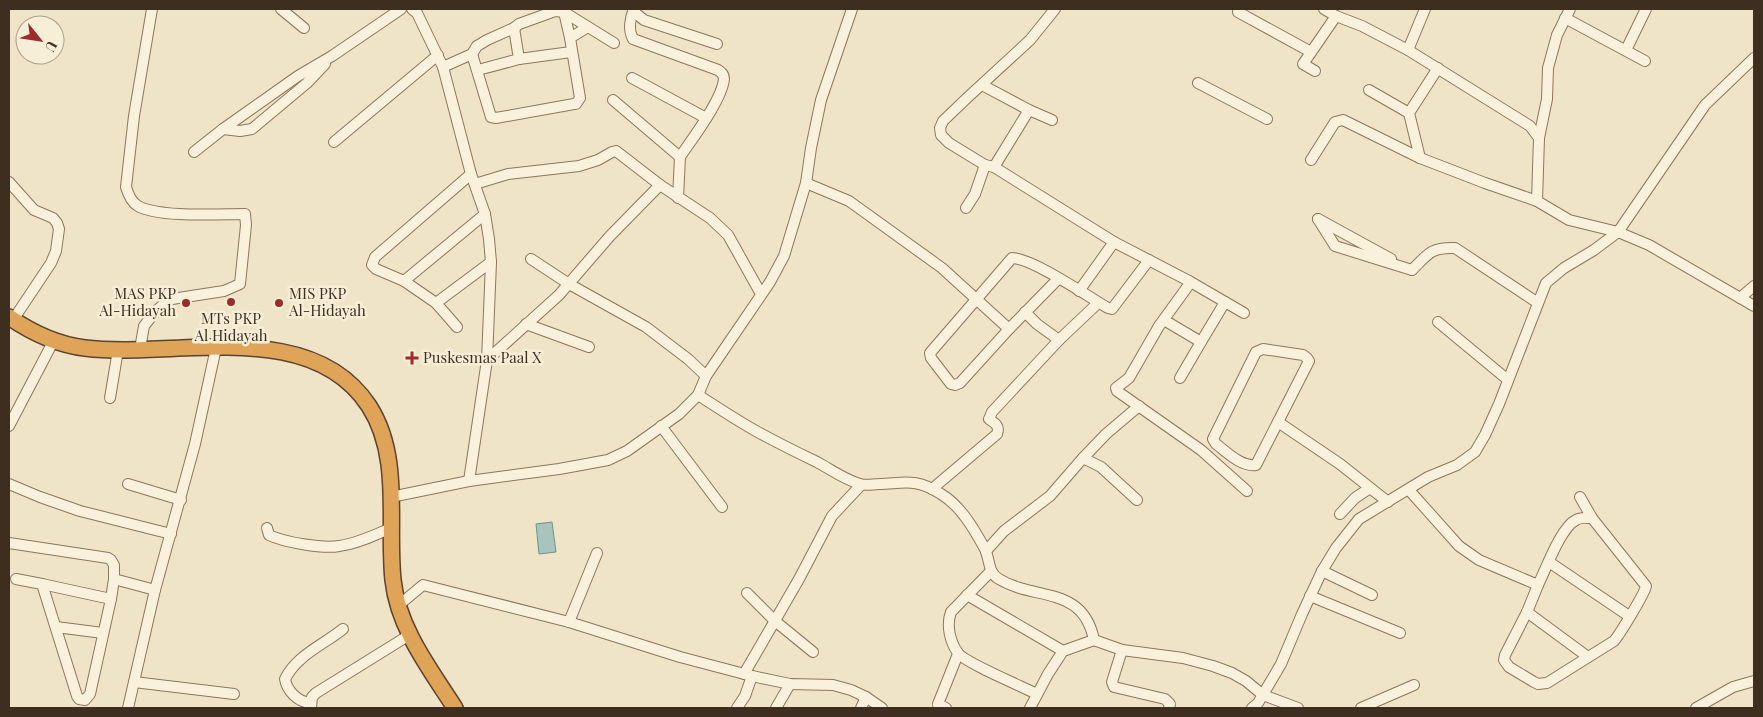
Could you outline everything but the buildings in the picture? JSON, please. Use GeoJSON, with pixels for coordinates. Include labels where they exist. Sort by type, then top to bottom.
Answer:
{"type":"FeatureCollection","features":[{"type":"Feature","properties":{"kind":"highway"},"geometry":{"type":"LineString","coordinates":[[11,318],[54,340],[86,348],[118,350],[271,349],[311,359],[331,369],[351,385],[368,404],[378,420],[385,444],[390,478],[393,581],[399,605],[424,662],[455,708]]}},
{"type":"Feature","properties":{"kind":"street"},"geometry":{"type":"LineString","coordinates":[[140,349],[144,326],[164,304],[172,299],[224,291],[240,284],[246,225],[245,214],[186,214],[153,210],[138,206],[129,196],[126,187],[134,116],[152,9]]}},
{"type":"Feature","properties":{"kind":"street"},"geometry":{"type":"LineString","coordinates":[[281,9],[304,28]]}},
{"type":"Feature","properties":{"kind":"street"},"geometry":{"type":"LineString","coordinates":[[194,152],[298,76],[332,56],[401,9]]}},
{"type":"Feature","properties":{"kind":"street"},"geometry":{"type":"LineString","coordinates":[[412,9],[417,13],[443,67],[473,179],[485,214],[491,262],[486,360],[468,481]]}},
{"type":"Feature","properties":{"kind":"street"},"geometry":{"type":"LineString","coordinates":[[391,497],[468,481],[559,469],[608,460],[627,451],[679,414],[698,395],[706,376],[770,282],[784,256],[806,183],[811,148],[822,100],[852,9]]}},
{"type":"Feature","properties":{"kind":"street"},"geometry":{"type":"LineString","coordinates":[[1056,9],[1030,40],[943,121],[940,134],[949,143],[1114,242],[1244,312]]}},
{"type":"Feature","properties":{"kind":"street"},"geometry":{"type":"LineString","coordinates":[[1324,9],[1408,50],[1530,126],[1539,138]]}},
{"type":"Feature","properties":{"kind":"street"},"geometry":{"type":"LineString","coordinates":[[1408,50],[1425,9]]}},
{"type":"Feature","properties":{"kind":"street"},"geometry":{"type":"LineString","coordinates":[[1626,50],[1646,9]]}},
{"type":"Feature","properties":{"kind":"street"},"geometry":{"type":"LineString","coordinates":[[634,10],[644,20],[716,44]]}},
{"type":"Feature","properties":{"kind":"street"},"geometry":{"type":"LineString","coordinates":[[634,10],[630,29],[633,39],[718,70],[723,74],[724,78],[719,94],[706,118],[680,157],[678,198]]}},
{"type":"Feature","properties":{"kind":"street"},"geometry":{"type":"LineString","coordinates":[[443,67],[472,54],[477,46],[487,40],[519,24],[552,11],[564,12],[614,43]]}},
{"type":"Feature","properties":{"kind":"street"},"geometry":{"type":"LineString","coordinates":[[472,54],[489,115],[494,118],[576,104],[580,98],[564,12]]}},
{"type":"Feature","properties":{"kind":"street"},"geometry":{"type":"LineString","coordinates":[[1238,12],[1311,52]]}},
{"type":"Feature","properties":{"kind":"street"},"geometry":{"type":"LineString","coordinates":[[1537,201],[1539,138],[1547,99],[1548,68],[1557,35],[1568,14],[1645,61]]}},
{"type":"Feature","properties":{"kind":"street"},"geometry":{"type":"LineString","coordinates":[[1315,71],[1303,64],[1336,16]]}},
{"type":"Feature","properties":{"kind":"street"},"geometry":{"type":"LineString","coordinates":[[570,38],[588,26]]}},
{"type":"Feature","properties":{"kind":"street"},"geometry":{"type":"LineString","coordinates":[[514,28],[519,58]]}},
{"type":"Feature","properties":{"kind":"street"},"geometry":{"type":"LineString","coordinates":[[478,70],[519,58],[571,52]]}},
{"type":"Feature","properties":{"kind":"street"},"geometry":{"type":"LineString","coordinates":[[334,142],[438,55]]}},
{"type":"Feature","properties":{"kind":"street"},"geometry":{"type":"LineString","coordinates":[[224,129],[240,131],[252,129],[307,83],[332,56]]}},
{"type":"Feature","properties":{"kind":"street"},"geometry":{"type":"LineString","coordinates":[[1252,708],[1258,703],[1281,664],[1310,596],[1336,548],[1359,519],[1428,477],[1457,464],[1475,452],[1485,436],[1546,282],[1618,232],[1705,105],[1754,58]]}},
{"type":"Feature","properties":{"kind":"street"},"geometry":{"type":"LineString","coordinates":[[1420,158],[1409,113],[1438,68]]}},
{"type":"Feature","properties":{"kind":"street"},"geometry":{"type":"LineString","coordinates":[[632,78],[706,118]]}},
{"type":"Feature","properties":{"kind":"street"},"geometry":{"type":"LineString","coordinates":[[1198,84],[1267,119]]}},
{"type":"Feature","properties":{"kind":"street"},"geometry":{"type":"LineString","coordinates":[[982,85],[1052,120]]}},
{"type":"Feature","properties":{"kind":"street"},"geometry":{"type":"LineString","coordinates":[[1368,90],[1409,113]]}},
{"type":"Feature","properties":{"kind":"street"},"geometry":{"type":"LineString","coordinates":[[612,100],[680,157]]}},
{"type":"Feature","properties":{"kind":"street"},"geometry":{"type":"LineString","coordinates":[[966,208],[989,166],[1029,110]]}},
{"type":"Feature","properties":{"kind":"street"},"geometry":{"type":"LineString","coordinates":[[1311,160],[1334,122],[1339,120],[1348,122],[1420,158],[1537,201],[1569,220],[1618,232],[1650,244],[1754,306]]}},
{"type":"Feature","properties":{"kind":"street"},"geometry":{"type":"LineString","coordinates":[[457,327],[436,303],[404,282],[376,269],[372,265],[375,258],[473,179],[579,166],[598,160],[616,151],[678,198],[710,218],[728,235],[761,294]]}},
{"type":"Feature","properties":{"kind":"street"},"geometry":{"type":"LineString","coordinates":[[9,182],[34,210],[53,218],[59,229],[56,251],[51,263],[11,318]]}},
{"type":"Feature","properties":{"kind":"street"},"geometry":{"type":"LineString","coordinates":[[806,183],[849,201],[942,268],[1008,328]]}},
{"type":"Feature","properties":{"kind":"street"},"geometry":{"type":"LineString","coordinates":[[486,360],[559,295],[610,236],[660,185]]}},
{"type":"Feature","properties":{"kind":"street"},"geometry":{"type":"LineString","coordinates":[[404,282],[485,214]]}},
{"type":"Feature","properties":{"kind":"street"},"geometry":{"type":"LineString","coordinates":[[1318,219],[1395,261],[1412,270],[1334,246],[1318,219]]}},
{"type":"Feature","properties":{"kind":"street"},"geometry":{"type":"LineString","coordinates":[[1079,291],[1114,242]]}},
{"type":"Feature","properties":{"kind":"street"},"geometry":{"type":"LineString","coordinates":[[1412,270],[1432,250],[1455,248],[1538,303]]}},
{"type":"Feature","properties":{"kind":"street"},"geometry":{"type":"LineString","coordinates":[[1058,279],[1008,328],[960,383],[951,384],[931,358],[930,353],[1012,258],[1025,260],[1079,291],[1098,303],[1108,308],[1115,307],[1149,260]]}},
{"type":"Feature","properties":{"kind":"street"},"geometry":{"type":"LineString","coordinates":[[531,259],[569,284],[646,327],[688,359],[706,376]]}},
{"type":"Feature","properties":{"kind":"street"},"geometry":{"type":"LineString","coordinates":[[436,303],[491,262]]}},
{"type":"Feature","properties":{"kind":"street"},"geometry":{"type":"LineString","coordinates":[[1188,281],[1188,286],[1164,320],[1129,378],[1116,388],[1117,391],[1201,450],[1247,491]]}},
{"type":"Feature","properties":{"kind":"street"},"geometry":{"type":"LineString","coordinates":[[1740,298],[1754,286]]}},
{"type":"Feature","properties":{"kind":"street"},"geometry":{"type":"LineString","coordinates":[[1180,378],[1225,302]]}},
{"type":"Feature","properties":{"kind":"street"},"geometry":{"type":"LineString","coordinates":[[932,489],[997,434],[999,430],[998,425],[989,419],[992,412],[1059,340],[1098,303]]}},
{"type":"Feature","properties":{"kind":"street"},"geometry":{"type":"LineString","coordinates":[[1025,312],[1037,324],[1059,340]]}},
{"type":"Feature","properties":{"kind":"street"},"geometry":{"type":"LineString","coordinates":[[1164,320],[1201,342]]}},
{"type":"Feature","properties":{"kind":"street"},"geometry":{"type":"LineString","coordinates":[[1438,322],[1508,380]]}},
{"type":"Feature","properties":{"kind":"street"},"geometry":{"type":"LineString","coordinates":[[526,324],[589,348]]}},
{"type":"Feature","properties":{"kind":"street"},"geometry":{"type":"LineString","coordinates":[[9,426],[54,340]]}},
{"type":"Feature","properties":{"kind":"street"},"geometry":{"type":"LineString","coordinates":[[128,708],[155,590],[181,500],[216,348]]}},
{"type":"Feature","properties":{"kind":"street"},"geometry":{"type":"LineString","coordinates":[[110,398],[118,350]]}},
{"type":"Feature","properties":{"kind":"street"},"geometry":{"type":"LineString","coordinates":[[1201,450],[1213,440],[1256,352],[1259,350],[1303,355],[1307,358],[1309,361],[1256,466],[1243,463],[1213,440]]}},
{"type":"Feature","properties":{"kind":"street"},"geometry":{"type":"LineString","coordinates":[[698,395],[756,431],[861,485],[894,484],[906,481],[915,482],[932,489],[954,504],[969,522],[986,551],[991,571],[996,578],[1017,588],[1065,599],[1079,612],[1091,628],[1094,640]]}},
{"type":"Feature","properties":{"kind":"street"},"geometry":{"type":"LineString","coordinates":[[986,551],[1004,531],[1050,496],[1106,434],[1139,406]]}},
{"type":"Feature","properties":{"kind":"street"},"geometry":{"type":"LineString","coordinates":[[1278,422],[1340,464],[1388,502]]}},
{"type":"Feature","properties":{"kind":"street"},"geometry":{"type":"LineString","coordinates":[[661,426],[722,507]]}},
{"type":"Feature","properties":{"kind":"street"},"geometry":{"type":"LineString","coordinates":[[1083,458],[1101,467],[1137,500]]}},
{"type":"Feature","properties":{"kind":"street"},"geometry":{"type":"LineString","coordinates":[[9,484],[80,511],[171,534]]}},
{"type":"Feature","properties":{"kind":"street"},"geometry":{"type":"LineString","coordinates":[[128,484],[181,500]]}},
{"type":"Feature","properties":{"kind":"street"},"geometry":{"type":"LineString","coordinates":[[736,708],[745,696],[748,675],[775,621],[832,516],[861,485]]}},
{"type":"Feature","properties":{"kind":"street"},"geometry":{"type":"LineString","coordinates":[[1340,514],[1355,498],[1370,488]]}},
{"type":"Feature","properties":{"kind":"street"},"geometry":{"type":"LineString","coordinates":[[1409,490],[1459,546],[1479,560],[1538,585]]}},
{"type":"Feature","properties":{"kind":"street"},"geometry":{"type":"LineString","coordinates":[[1580,497],[1592,518],[1646,586],[1646,591],[1614,641],[1546,684],[1534,682],[1509,667],[1504,660],[1505,655],[1527,612],[1562,534],[1570,523],[1578,518],[1592,518]]}},
{"type":"Feature","properties":{"kind":"street"},"geometry":{"type":"LineString","coordinates":[[267,528],[269,534],[287,541],[338,547],[391,528]]}},
{"type":"Feature","properties":{"kind":"street"},"geometry":{"type":"LineString","coordinates":[[9,543],[108,558],[114,565],[111,599],[90,694],[85,700],[77,696],[42,584]]}},
{"type":"Feature","properties":{"kind":"street"},"geometry":{"type":"LineString","coordinates":[[568,622],[597,553]]}},
{"type":"Feature","properties":{"kind":"street"},"geometry":{"type":"LineString","coordinates":[[1549,562],[1629,616]]}},
{"type":"Feature","properties":{"kind":"street"},"geometry":{"type":"LineString","coordinates":[[991,571],[951,612],[948,620],[950,636],[958,654],[969,662],[1037,694]]}},
{"type":"Feature","properties":{"kind":"street"},"geometry":{"type":"LineString","coordinates":[[1322,571],[1372,595]]}},
{"type":"Feature","properties":{"kind":"street"},"geometry":{"type":"LineString","coordinates":[[16,579],[111,599]]}},
{"type":"Feature","properties":{"kind":"street"},"geometry":{"type":"LineString","coordinates":[[114,579],[155,590]]}},
{"type":"Feature","properties":{"kind":"street"},"geometry":{"type":"LineString","coordinates":[[399,605],[423,585],[568,622],[680,657],[748,675],[790,684],[833,685],[851,690],[882,708]]}},
{"type":"Feature","properties":{"kind":"street"},"geometry":{"type":"LineString","coordinates":[[747,593],[775,621],[813,652]]}},
{"type":"Feature","properties":{"kind":"street"},"geometry":{"type":"LineString","coordinates":[[967,595],[1062,651]]}},
{"type":"Feature","properties":{"kind":"street"},"geometry":{"type":"LineString","coordinates":[[1310,596],[1400,633]]}},
{"type":"Feature","properties":{"kind":"street"},"geometry":{"type":"LineString","coordinates":[[1527,612],[1588,657]]}},
{"type":"Feature","properties":{"kind":"street"},"geometry":{"type":"LineString","coordinates":[[56,627],[103,633]]}},
{"type":"Feature","properties":{"kind":"street"},"geometry":{"type":"LineString","coordinates":[[343,629],[326,643],[303,656],[285,679],[289,690],[303,702],[310,705],[312,697],[316,693],[411,634]]}},
{"type":"Feature","properties":{"kind":"street"},"geometry":{"type":"LineString","coordinates":[[1030,708],[1062,651],[1094,640],[1122,650],[1183,658],[1212,666],[1232,673],[1246,681],[1263,695],[1298,708]]}},
{"type":"Feature","properties":{"kind":"street"},"geometry":{"type":"LineString","coordinates":[[1122,650],[1112,682],[1114,687],[1165,699],[1170,704],[1170,708]]}},
{"type":"Feature","properties":{"kind":"street"},"geometry":{"type":"LineString","coordinates":[[946,708],[938,704],[958,654]]}},
{"type":"Feature","properties":{"kind":"street"},"geometry":{"type":"LineString","coordinates":[[1696,708],[1733,687],[1754,681]]}},
{"type":"Feature","properties":{"kind":"street"},"geometry":{"type":"LineString","coordinates":[[134,682],[234,694]]}},
{"type":"Feature","properties":{"kind":"street"},"geometry":{"type":"LineString","coordinates":[[776,708],[790,684]]}},
{"type":"Feature","properties":{"kind":"street"},"geometry":{"type":"LineString","coordinates":[[1361,708],[1414,685]]}},
{"type":"Feature","properties":{"kind":"street"},"geometry":{"type":"LineString","coordinates":[[861,708],[866,698]]}},
{"type":"Feature","properties":{"kind":"water"},"geometry":{"type":"Polygon","coordinates":[[[552,522],[556,552],[539,554],[536,524],[552,522]]]}},
{"type":"Feature","properties":{"kind":"place","name":"MTs PKP Al Hidayah"},"geometry":{"type":"Point","coordinates":[231,302]}},
{"type":"Feature","properties":{"kind":"place","name":"MAS PKP Al-Hidayah"},"geometry":{"type":"Point","coordinates":[186,303]}},
{"type":"Feature","properties":{"kind":"place","name":"MIS PKP Al-Hidayah"},"geometry":{"type":"Point","coordinates":[279,303]}},
{"type":"Feature","properties":{"kind":"place","name":"Puskesmas Paal X"},"geometry":{"type":"Point","coordinates":[412,358]}}]}
